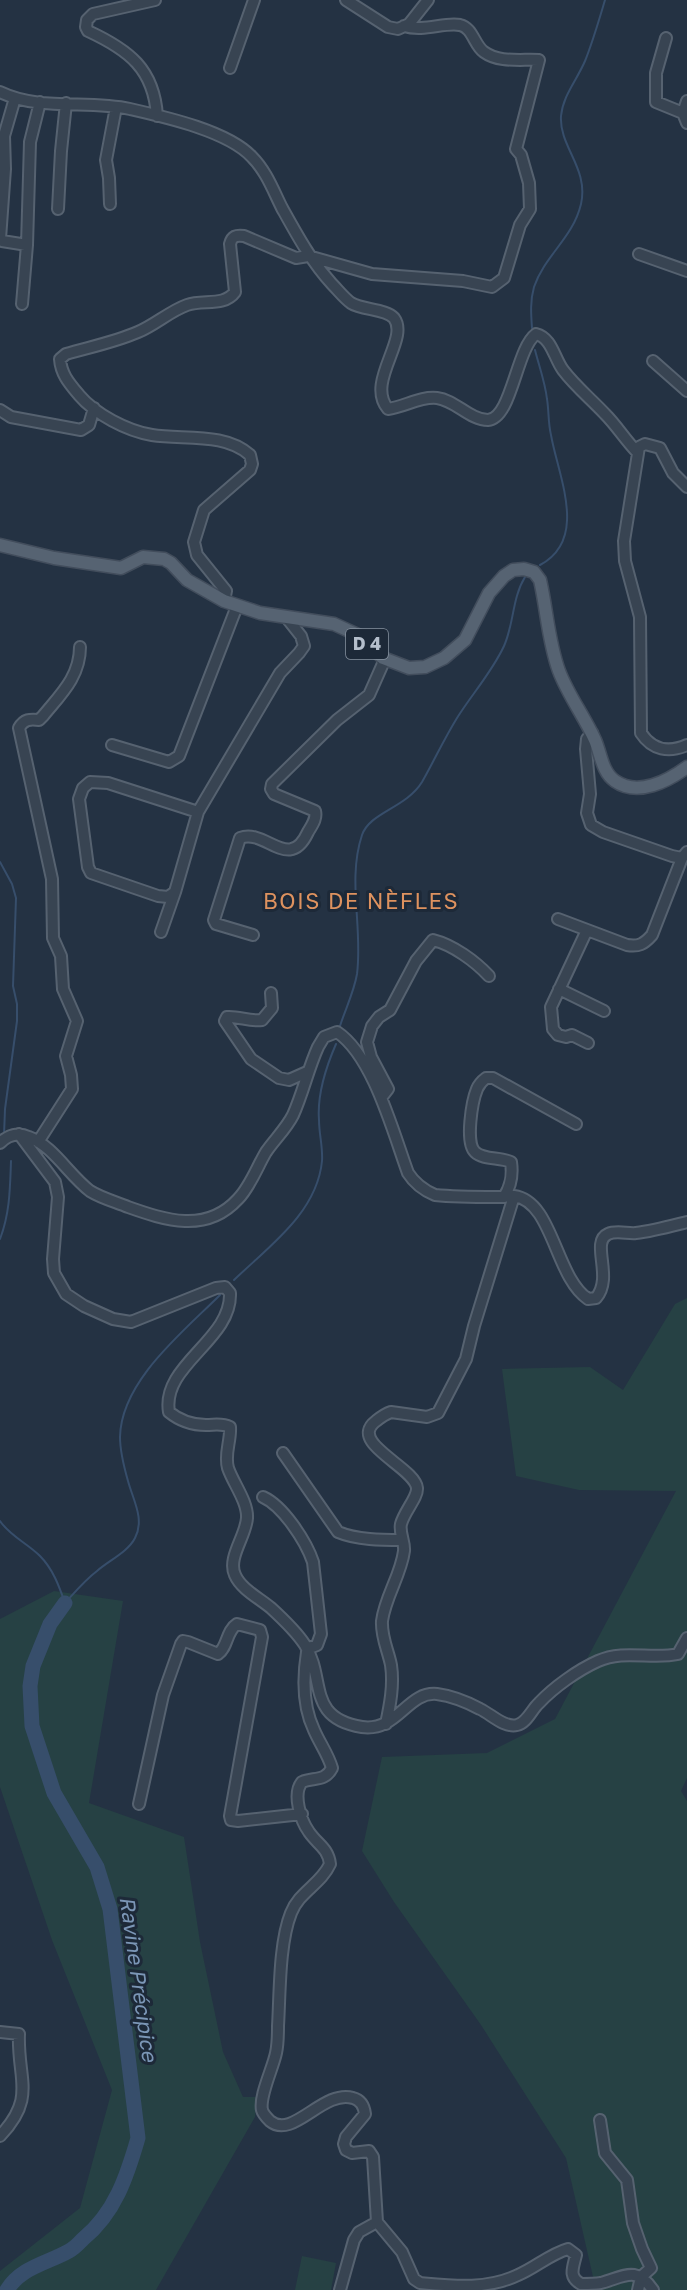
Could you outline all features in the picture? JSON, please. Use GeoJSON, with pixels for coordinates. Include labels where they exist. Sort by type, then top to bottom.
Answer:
{"type":"FeatureCollection","features":[{"type":"Feature","properties":{"kind":"main road","name":"D 4"},"geometry":{"type":"LineString","coordinates":[[0,545],[54,558],[121,568],[143,557],[164,559],[187,580],[224,601],[285,617],[334,624],[358,634],[385,659],[409,668],[425,668],[444,658],[465,640],[489,593],[504,576],[513,570],[524,569],[534,572],[541,586],[550,645],[559,673],[592,733],[605,770],[615,781],[642,788],[666,780],[687,767]]}},
{"type":"Feature","properties":{"kind":"street"},"geometry":{"type":"LineString","coordinates":[[155,0],[93,14],[87,20],[86,27],[88,31],[114,44],[134,59],[148,78],[156,96],[157,117]]}},
{"type":"Feature","properties":{"kind":"street"},"geometry":{"type":"LineString","coordinates":[[230,68],[254,0]]}},
{"type":"Feature","properties":{"kind":"street"},"geometry":{"type":"LineString","coordinates":[[346,0],[388,27],[398,29],[409,24],[428,0]]}},
{"type":"Feature","properties":{"kind":"street"},"geometry":{"type":"LineString","coordinates":[[224,601],[226,591],[197,555],[195,542],[204,510],[250,470],[252,464],[250,455],[231,443],[142,434],[129,428],[84,400],[61,370],[60,359],[66,354],[139,332],[185,306],[197,302],[226,300],[232,297],[235,292],[230,244],[236,235],[244,236],[296,258],[308,256],[372,274],[396,274],[427,280],[463,281],[492,287],[504,278],[520,225],[530,209],[529,183],[521,155],[516,149],[539,60],[494,58],[482,51],[474,42],[470,31],[460,25],[414,29],[404,27]]}},
{"type":"Feature","properties":{"kind":"street"},"geometry":{"type":"LineString","coordinates":[[666,38],[656,73],[656,102],[685,118],[687,100]]}},
{"type":"Feature","properties":{"kind":"street"},"geometry":{"type":"LineString","coordinates":[[0,92],[15,98],[40,102],[116,107],[196,126],[217,134],[250,155],[268,179],[308,256],[350,303],[363,309],[390,315],[395,320],[397,333],[380,389],[383,403],[388,408],[437,398],[446,400],[485,420],[494,418],[501,411],[507,399],[526,346],[536,334],[542,336],[550,344],[563,371],[638,453]]}},
{"type":"Feature","properties":{"kind":"street"},"geometry":{"type":"LineString","coordinates":[[15,98],[4,136],[5,169],[0,239],[2,242],[27,245]]}},
{"type":"Feature","properties":{"kind":"street"},"geometry":{"type":"LineString","coordinates":[[22,304],[27,245],[30,142],[40,102]]}},
{"type":"Feature","properties":{"kind":"street"},"geometry":{"type":"LineString","coordinates":[[58,209],[66,103]]}},
{"type":"Feature","properties":{"kind":"street"},"geometry":{"type":"LineString","coordinates":[[110,204],[110,178],[106,160],[116,107]]}},
{"type":"Feature","properties":{"kind":"street"},"geometry":{"type":"LineString","coordinates":[[639,254],[687,271]]}},
{"type":"Feature","properties":{"kind":"street"},"geometry":{"type":"LineString","coordinates":[[653,361],[687,391]]}},
{"type":"Feature","properties":{"kind":"street"},"geometry":{"type":"LineString","coordinates":[[0,410],[11,417],[81,430],[89,425],[94,408]]}},
{"type":"Feature","properties":{"kind":"street"},"geometry":{"type":"LineString","coordinates":[[687,487],[673,473],[660,448],[645,444],[639,447],[624,541],[625,561],[640,618],[641,733],[656,748],[670,749],[687,745]]}},
{"type":"Feature","properties":{"kind":"street"},"geometry":{"type":"LineString","coordinates":[[112,745],[169,762],[179,756],[237,606]]}},
{"type":"Feature","properties":{"kind":"street"},"geometry":{"type":"LineString","coordinates":[[161,932],[198,812],[280,673],[303,646],[301,636],[285,617]]}},
{"type":"Feature","properties":{"kind":"street"},"geometry":{"type":"LineString","coordinates":[[38,1142],[72,1089],[66,1056],[77,1021],[63,989],[61,956],[53,938],[52,879],[20,728],[27,719],[39,720],[73,678],[78,667],[80,647]]}},
{"type":"Feature","properties":{"kind":"street"},"geometry":{"type":"LineString","coordinates":[[253,935],[216,924],[214,920],[240,838],[248,835],[289,850],[298,848],[304,842],[316,816],[315,811],[274,794],[271,789],[272,784],[337,720],[369,695],[385,659]]}},
{"type":"Feature","properties":{"kind":"street"},"geometry":{"type":"LineString","coordinates":[[558,919],[627,945],[638,946],[646,942],[652,935],[684,855],[603,832],[591,825],[587,813],[591,794],[586,749],[587,738],[592,733]]}},
{"type":"Feature","properties":{"kind":"street"},"geometry":{"type":"LineString","coordinates":[[175,891],[168,897],[159,896],[91,873],[86,860],[79,799],[83,788],[90,782],[108,783],[198,812]]}},
{"type":"Feature","properties":{"kind":"street"},"geometry":{"type":"LineString","coordinates":[[587,930],[551,1008],[553,1029],[558,1035],[566,1037],[572,1035],[588,1043]]}},
{"type":"Feature","properties":{"kind":"street"},"geometry":{"type":"LineString","coordinates":[[381,1098],[388,1089],[371,1057],[367,1042],[369,1034],[379,1017],[390,1010],[416,962],[433,940],[479,965],[489,976]]}},
{"type":"Feature","properties":{"kind":"street"},"geometry":{"type":"LineString","coordinates":[[559,989],[604,1011]]}},
{"type":"Feature","properties":{"kind":"street"},"geometry":{"type":"LineString","coordinates":[[271,993],[272,1008],[262,1020],[256,1022],[236,1016],[226,1017],[225,1021],[251,1059],[279,1078],[289,1080],[307,1072]]}},
{"type":"Feature","properties":{"kind":"street"},"geometry":{"type":"LineString","coordinates":[[0,1143],[6,1137],[19,1134],[38,1142],[93,1193],[174,1222],[197,1221],[214,1216],[239,1199],[267,1152],[292,1118],[307,1072],[324,1037],[337,1032],[354,1047],[381,1098],[413,1181],[423,1191],[435,1196],[509,1197],[533,1206],[542,1216],[564,1269],[582,1295],[588,1299],[596,1298],[602,1292],[604,1272],[600,1249],[602,1239],[606,1234],[637,1233],[687,1222]]}},
{"type":"Feature","properties":{"kind":"street"},"geometry":{"type":"LineString","coordinates":[[386,1724],[392,1684],[391,1666],[382,1634],[382,1622],[404,1551],[400,1527],[406,1509],[416,1498],[418,1489],[414,1477],[378,1450],[370,1439],[368,1431],[370,1425],[385,1413],[427,1417],[438,1413],[466,1359],[509,1197],[513,1172],[511,1162],[480,1156],[470,1145],[469,1137],[476,1090],[486,1078],[493,1078],[576,1124]]}},
{"type":"Feature","properties":{"kind":"street"},"geometry":{"type":"LineString","coordinates":[[19,1134],[55,1182],[58,1197],[54,1273],[66,1294],[73,1300],[113,1319],[131,1322],[216,1288],[225,1287],[230,1293],[227,1312],[214,1334],[171,1386],[167,1400],[169,1412],[177,1419],[191,1424],[224,1424],[230,1427],[226,1456],[228,1467],[247,1516],[233,1563],[234,1574],[242,1586],[298,1635],[307,1649],[315,1672],[320,1699],[336,1718],[362,1727],[386,1724],[421,1695],[431,1694],[459,1699],[507,1725],[517,1725],[548,1696],[580,1671],[598,1661],[613,1655],[666,1657],[678,1654],[687,1638]]}},
{"type":"Feature","properties":{"kind":"street"},"geometry":{"type":"LineString","coordinates":[[283,1453],[338,1532],[376,1539],[402,1540]]}},
{"type":"Feature","properties":{"kind":"street"},"geometry":{"type":"LineString","coordinates":[[263,1497],[277,1505],[310,1551],[321,1634],[317,1645],[307,1649]]}},
{"type":"Feature","properties":{"kind":"street"},"geometry":{"type":"LineString","coordinates":[[139,1804],[163,1695],[181,1644],[183,1641],[188,1642],[218,1654],[223,1650],[232,1627],[237,1624],[260,1630],[262,1637],[231,1820],[302,1814]]}},
{"type":"Feature","properties":{"kind":"street"},"geometry":{"type":"LineString","coordinates":[[307,1649],[305,1663],[307,1712],[332,1768],[327,1776],[321,1779],[306,1780],[297,1787],[296,1795],[308,1831],[326,1849],[330,1864],[326,1874],[307,1890],[290,1914],[285,1936],[277,2051],[262,2109],[272,2123],[279,2125],[290,2124],[334,2097],[356,2098],[364,2106],[365,2114],[346,2137],[344,2144],[346,2151],[352,2153],[369,2151],[373,2157],[377,2222],[402,2252],[414,2279],[420,2283],[466,2286],[500,2283],[568,2249],[576,2255],[572,2277],[581,2284],[601,2283],[627,2274],[641,2277],[653,2290]]}},
{"type":"Feature","properties":{"kind":"street"},"geometry":{"type":"LineString","coordinates":[[0,2032],[19,2034],[18,2047],[24,2087],[20,2108],[0,2136]]}},
{"type":"Feature","properties":{"kind":"street"},"geometry":{"type":"LineString","coordinates":[[600,2120],[605,2153],[627,2180],[633,2223],[651,2268],[641,2277],[638,2290]]}},
{"type":"Feature","properties":{"kind":"street"},"geometry":{"type":"LineString","coordinates":[[340,2290],[354,2240],[359,2232],[377,2222]]}},
{"type":"Feature","properties":{"kind":"green space"},"geometry":{"type":"Polygon","coordinates":[[[687,1298],[687,1778],[681,1791],[687,1801],[687,2290],[596,2290],[566,2158],[481,2025],[394,1902],[362,1851],[382,1757],[487,1753],[555,1719],[676,1491],[579,1490],[516,1476],[502,1369],[590,1367],[623,1390],[675,1304],[687,1298]]]}},
{"type":"Feature","properties":{"kind":"green space"},"geometry":{"type":"Polygon","coordinates":[[[54,1591],[123,1601],[89,1803],[184,1837],[200,1942],[223,2052],[243,2097],[257,2097],[255,2117],[156,2290],[0,2290],[0,2271],[80,2208],[112,2090],[52,1940],[0,1787],[0,1619],[54,1591]]]}},
{"type":"Feature","properties":{"kind":"green space"},"geometry":{"type":"Polygon","coordinates":[[[302,2256],[336,2263],[331,2290],[295,2290],[302,2256]]]}},
{"type":"Feature","properties":{"kind":"waterway"},"geometry":{"type":"LineString","coordinates":[[532,328],[531,302],[534,287],[545,265],[572,227],[581,204],[581,179],[564,138],[561,116],[567,94],[588,53],[605,0]]}},
{"type":"Feature","properties":{"kind":"waterway"},"geometry":{"type":"LineString","coordinates":[[535,350],[545,386],[550,430],[564,487],[567,523],[563,539],[555,554],[540,565]]}},
{"type":"Feature","properties":{"kind":"waterway"},"geometry":{"type":"LineString","coordinates":[[340,1026],[357,974],[358,939],[355,887],[362,835],[372,821],[407,798],[422,782],[457,718],[499,656],[510,629],[518,594],[525,577]]}},
{"type":"Feature","properties":{"kind":"waterway","name":"Ravine Précipice"},"geometry":{"type":"LineString","coordinates":[[0,862],[12,884],[16,898],[13,986],[17,1004],[17,1021],[5,1109],[4,1135]]}},
{"type":"Feature","properties":{"kind":"waterway"},"geometry":{"type":"LineString","coordinates":[[234,1280],[289,1228],[311,1197],[322,1161],[319,1125],[321,1091],[336,1044]]}},
{"type":"Feature","properties":{"kind":"waterway","name":"Ravine Précipice"},"geometry":{"type":"LineString","coordinates":[[0,1239],[8,1210],[11,1161]]}},
{"type":"Feature","properties":{"kind":"waterway"},"geometry":{"type":"LineString","coordinates":[[0,1521],[49,1566],[65,1603],[88,1578],[128,1548],[135,1538],[139,1524],[121,1453],[120,1437],[123,1416],[131,1396],[157,1358],[220,1295]]}},
{"type":"Feature","properties":{"kind":"waterway","name":"Ravine Précipice"},"geometry":{"type":"LineString","coordinates":[[7,2290],[27,2271],[71,2250],[104,2218],[118,2193],[138,2138],[110,1909],[97,1867],[54,1793],[32,1726],[30,1686],[33,1666],[50,1624],[65,1603]]}},
{"type":"Feature","properties":{"kind":"district","name":"BOIS DE NÈFLES"},"geometry":{"type":"Point","coordinates":[361,901]}}]}
